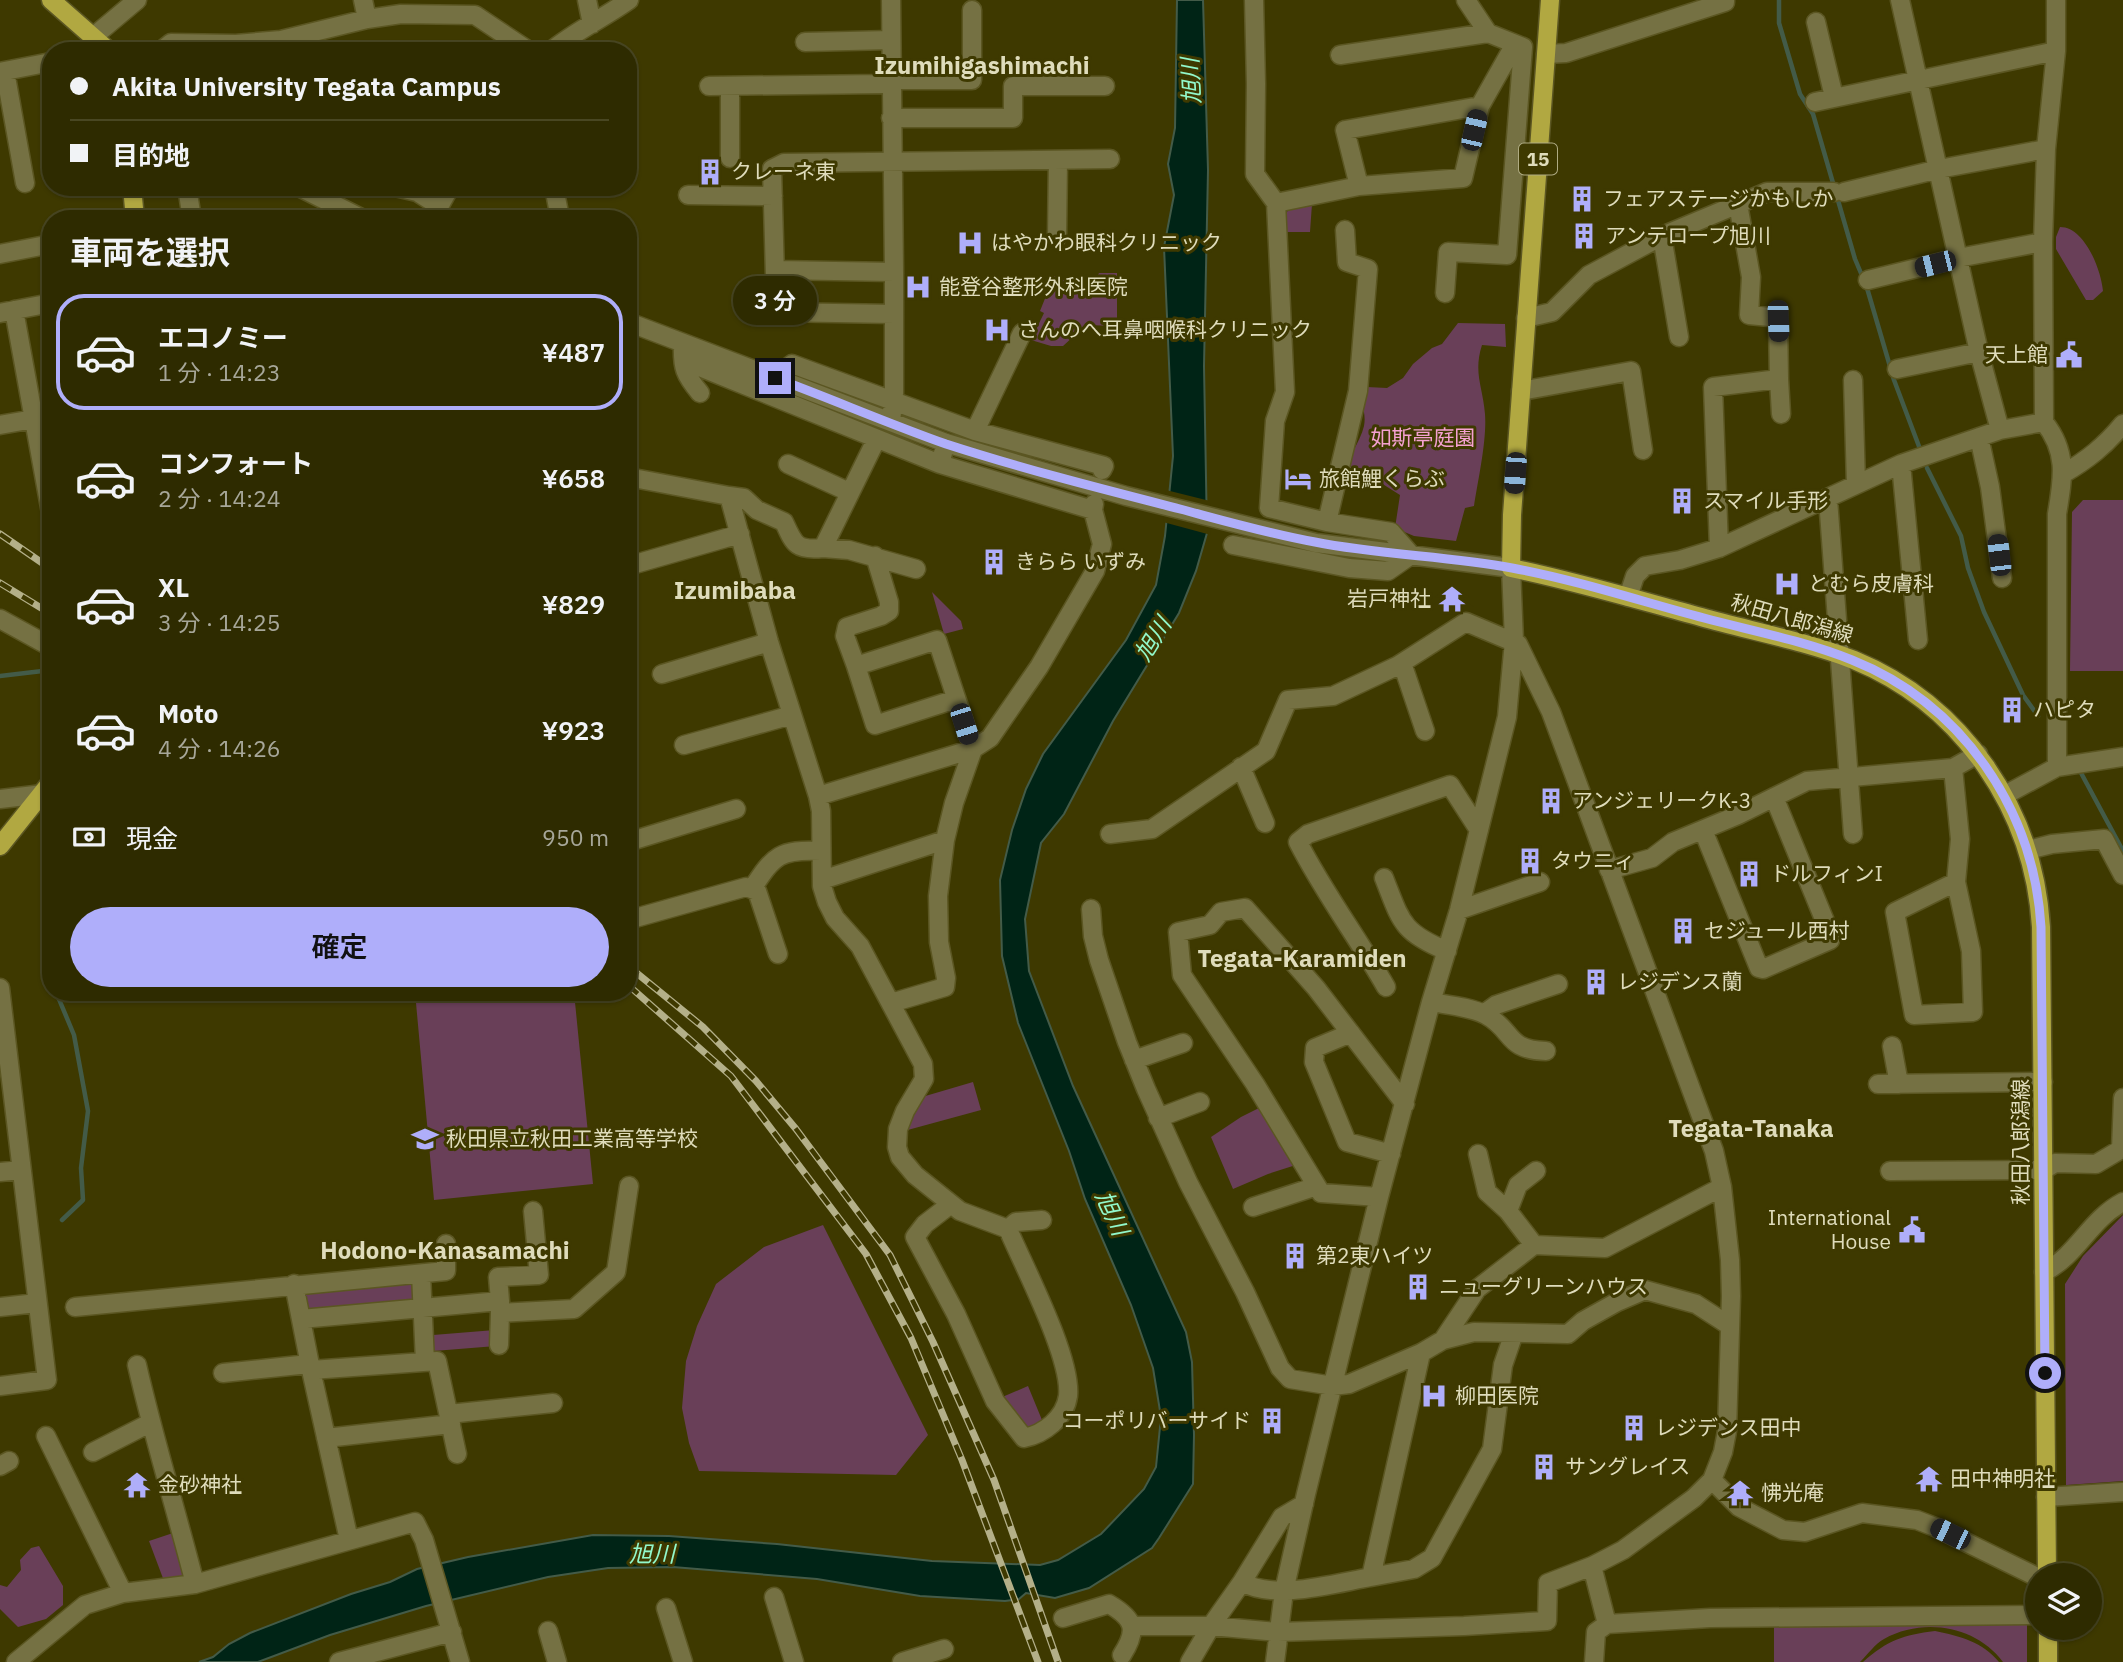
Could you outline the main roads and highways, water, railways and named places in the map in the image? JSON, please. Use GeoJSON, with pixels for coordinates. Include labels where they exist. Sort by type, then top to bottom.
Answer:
{"type":"FeatureCollection","features":[{"type":"Feature","properties":{"kind":"main road"},"geometry":{"type":"LineString","coordinates":[[51,0],[98,42]]}},
{"type":"Feature","properties":{"kind":"main road","name":"秋田八郎潟線"},"geometry":{"type":"LineString","coordinates":[[1550,0],[1512,515],[1511,568],[1840,655],[1872,668],[1922,699],[1953,726],[1978,754],[2004,795],[2028,850],[2040,909],[2047,1563]]}},
{"type":"Feature","properties":{"kind":"main road"},"geometry":{"type":"LineString","coordinates":[[0,846],[42,794]]}},
{"type":"Feature","properties":{"kind":"main road"},"geometry":{"type":"LineString","coordinates":[[2048,1640],[2048,1662]]}},
{"type":"Feature","properties":{"kind":"water","name":"旭川"},"geometry":{"type":"Polygon","coordinates":[[[1177,0],[1203,0],[1208,170],[1204,366],[1207,533],[1196,571],[1179,613],[1113,721],[1064,814],[1041,843],[1025,919],[1029,971],[1073,1086],[1186,1332],[1192,1362],[1193,1484],[1152,1548],[1089,1588],[1055,1598],[1026,1593],[1019,1599],[1005,1601],[920,1596],[817,1579],[673,1567],[608,1568],[548,1577],[426,1606],[330,1635],[258,1662],[199,1662],[213,1657],[229,1644],[250,1633],[390,1582],[417,1569],[468,1557],[593,1535],[669,1536],[777,1544],[932,1561],[1040,1565],[1058,1560],[1101,1534],[1144,1489],[1156,1467],[1161,1417],[1153,1368],[1131,1305],[1085,1199],[1069,1151],[1018,1023],[1002,956],[1000,880],[1012,830],[1026,789],[1043,754],[1126,640],[1156,585],[1165,536],[1173,456],[1164,247],[1174,195],[1168,164],[1175,128],[1177,0]]]}},
{"type":"Feature","properties":{"kind":"waterway"},"geometry":{"type":"LineString","coordinates":[[1779,0],[1779,23],[1800,94],[1813,114],[1855,259],[1863,278]]}},
{"type":"Feature","properties":{"kind":"waterway"},"geometry":{"type":"LineString","coordinates":[[1867,288],[1894,380],[1920,449]]}},
{"type":"Feature","properties":{"kind":"waterway"},"geometry":{"type":"LineString","coordinates":[[1927,468],[1961,536],[1968,568],[1984,612],[2023,695],[2038,716]]}},
{"type":"Feature","properties":{"kind":"waterway"},"geometry":{"type":"LineString","coordinates":[[0,676],[42,671]]}},
{"type":"Feature","properties":{"kind":"waterway"},"geometry":{"type":"LineString","coordinates":[[2080,771],[2123,851]]}},
{"type":"Feature","properties":{"kind":"waterway"},"geometry":{"type":"LineString","coordinates":[[60,1001],[74,1035],[88,1111],[81,1168],[83,1200],[62,1220]]}},
{"type":"Feature","properties":{"kind":"railway"},"geometry":{"type":"LineString","coordinates":[[0,534],[42,563]]}},
{"type":"Feature","properties":{"kind":"railway"},"geometry":{"type":"LineString","coordinates":[[0,583],[42,609]]}},
{"type":"Feature","properties":{"kind":"railway"},"geometry":{"type":"LineString","coordinates":[[637,973],[703,1027],[756,1081],[796,1129],[890,1255],[933,1342],[994,1480],[1058,1662]]}},
{"type":"Feature","properties":{"kind":"railway"},"geometry":{"type":"LineString","coordinates":[[637,993],[731,1076],[866,1254],[911,1338],[962,1460],[1038,1662]]}},
{"type":"Feature","properties":{"kind":"place","name":"クレーネ東"},"geometry":{"type":"Point","coordinates":[710,172]}},
{"type":"Feature","properties":{"kind":"place","name":"フェアステージかもしか"},"geometry":{"type":"Point","coordinates":[1582,199]}},
{"type":"Feature","properties":{"kind":"place","name":"アンテロープ旭川"},"geometry":{"type":"Point","coordinates":[1584,236]}},
{"type":"Feature","properties":{"kind":"place","name":"はやかわ眼科クリニック"},"geometry":{"type":"Point","coordinates":[970,243]}},
{"type":"Feature","properties":{"kind":"place","name":"能登谷整形外科医院"},"geometry":{"type":"Point","coordinates":[918,287]}},
{"type":"Feature","properties":{"kind":"place","name":"さんのへ耳鼻咽喉科クリニック"},"geometry":{"type":"Point","coordinates":[997,330]}},
{"type":"Feature","properties":{"kind":"place","name":"天上館"},"geometry":{"type":"Point","coordinates":[2069,355]}},
{"type":"Feature","properties":{"kind":"place","name":"旅館鯉くらぶ"},"geometry":{"type":"Point","coordinates":[1298,479]}},
{"type":"Feature","properties":{"kind":"place","name":"スマイル手形"},"geometry":{"type":"Point","coordinates":[1682,501]}},
{"type":"Feature","properties":{"kind":"place","name":"きらら いずみ"},"geometry":{"type":"Point","coordinates":[994,562]}},
{"type":"Feature","properties":{"kind":"place","name":"とむら皮膚科"},"geometry":{"type":"Point","coordinates":[1787,584]}},
{"type":"Feature","properties":{"kind":"place","name":"岩戸神社"},"geometry":{"type":"Point","coordinates":[1452,599]}},
{"type":"Feature","properties":{"kind":"place","name":"ハピタ"},"geometry":{"type":"Point","coordinates":[2012,710]}},
{"type":"Feature","properties":{"kind":"place","name":"アンジェリークK-3"},"geometry":{"type":"Point","coordinates":[1551,801]}},
{"type":"Feature","properties":{"kind":"place","name":"タウニィ"},"geometry":{"type":"Point","coordinates":[1530,861]}},
{"type":"Feature","properties":{"kind":"place","name":"ドルフィンI"},"geometry":{"type":"Point","coordinates":[1749,874]}},
{"type":"Feature","properties":{"kind":"place","name":"セジュール西村"},"geometry":{"type":"Point","coordinates":[1683,931]}},
{"type":"Feature","properties":{"kind":"place","name":"レジデンス蘭"},"geometry":{"type":"Point","coordinates":[1596,982]}},
{"type":"Feature","properties":{"kind":"place","name":"秋田県立秋田工業高等学校"},"geometry":{"type":"Point","coordinates":[425,1139]}},
{"type":"Feature","properties":{"kind":"place","name":"International House"},"geometry":{"type":"Point","coordinates":[1912,1230]}},
{"type":"Feature","properties":{"kind":"place","name":"第2東ハイツ"},"geometry":{"type":"Point","coordinates":[1295,1256]}},
{"type":"Feature","properties":{"kind":"place","name":"ニューグリーンハウス"},"geometry":{"type":"Point","coordinates":[1418,1287]}},
{"type":"Feature","properties":{"kind":"place","name":"柳田医院"},"geometry":{"type":"Point","coordinates":[1434,1396]}},
{"type":"Feature","properties":{"kind":"place","name":"コーポリバーサイド"},"geometry":{"type":"Point","coordinates":[1272,1421]}},
{"type":"Feature","properties":{"kind":"place","name":"レジデンス田中"},"geometry":{"type":"Point","coordinates":[1634,1428]}},
{"type":"Feature","properties":{"kind":"place","name":"サングレイス"},"geometry":{"type":"Point","coordinates":[1544,1467]}},
{"type":"Feature","properties":{"kind":"place","name":"田中神明社"},"geometry":{"type":"Point","coordinates":[1929,1479]}},
{"type":"Feature","properties":{"kind":"place","name":"金砂神社"},"geometry":{"type":"Point","coordinates":[137,1485]}},
{"type":"Feature","properties":{"kind":"place","name":"怫光庵"},"geometry":{"type":"Point","coordinates":[1740,1493]}},
{"type":"Feature","properties":{"kind":"district","name":"Izumihigashimachi"},"geometry":{"type":"Point","coordinates":[982,66]}},
{"type":"Feature","properties":{"kind":"district","name":"Izumibaba"},"geometry":{"type":"Point","coordinates":[735,591]}},
{"type":"Feature","properties":{"kind":"district","name":"Tegata-Karamiden"},"geometry":{"type":"Point","coordinates":[1302,959]}},
{"type":"Feature","properties":{"kind":"district","name":"Tegata-Tanaka"},"geometry":{"type":"Point","coordinates":[1751,1129]}},
{"type":"Feature","properties":{"kind":"district","name":"Hodono-Kanasamachi"},"geometry":{"type":"Point","coordinates":[445,1251]}},
{"type":"Feature","properties":{"kind":"park label","name":"如斯亭庭園"},"geometry":{"type":"Point","coordinates":[1423,438]}}]}
